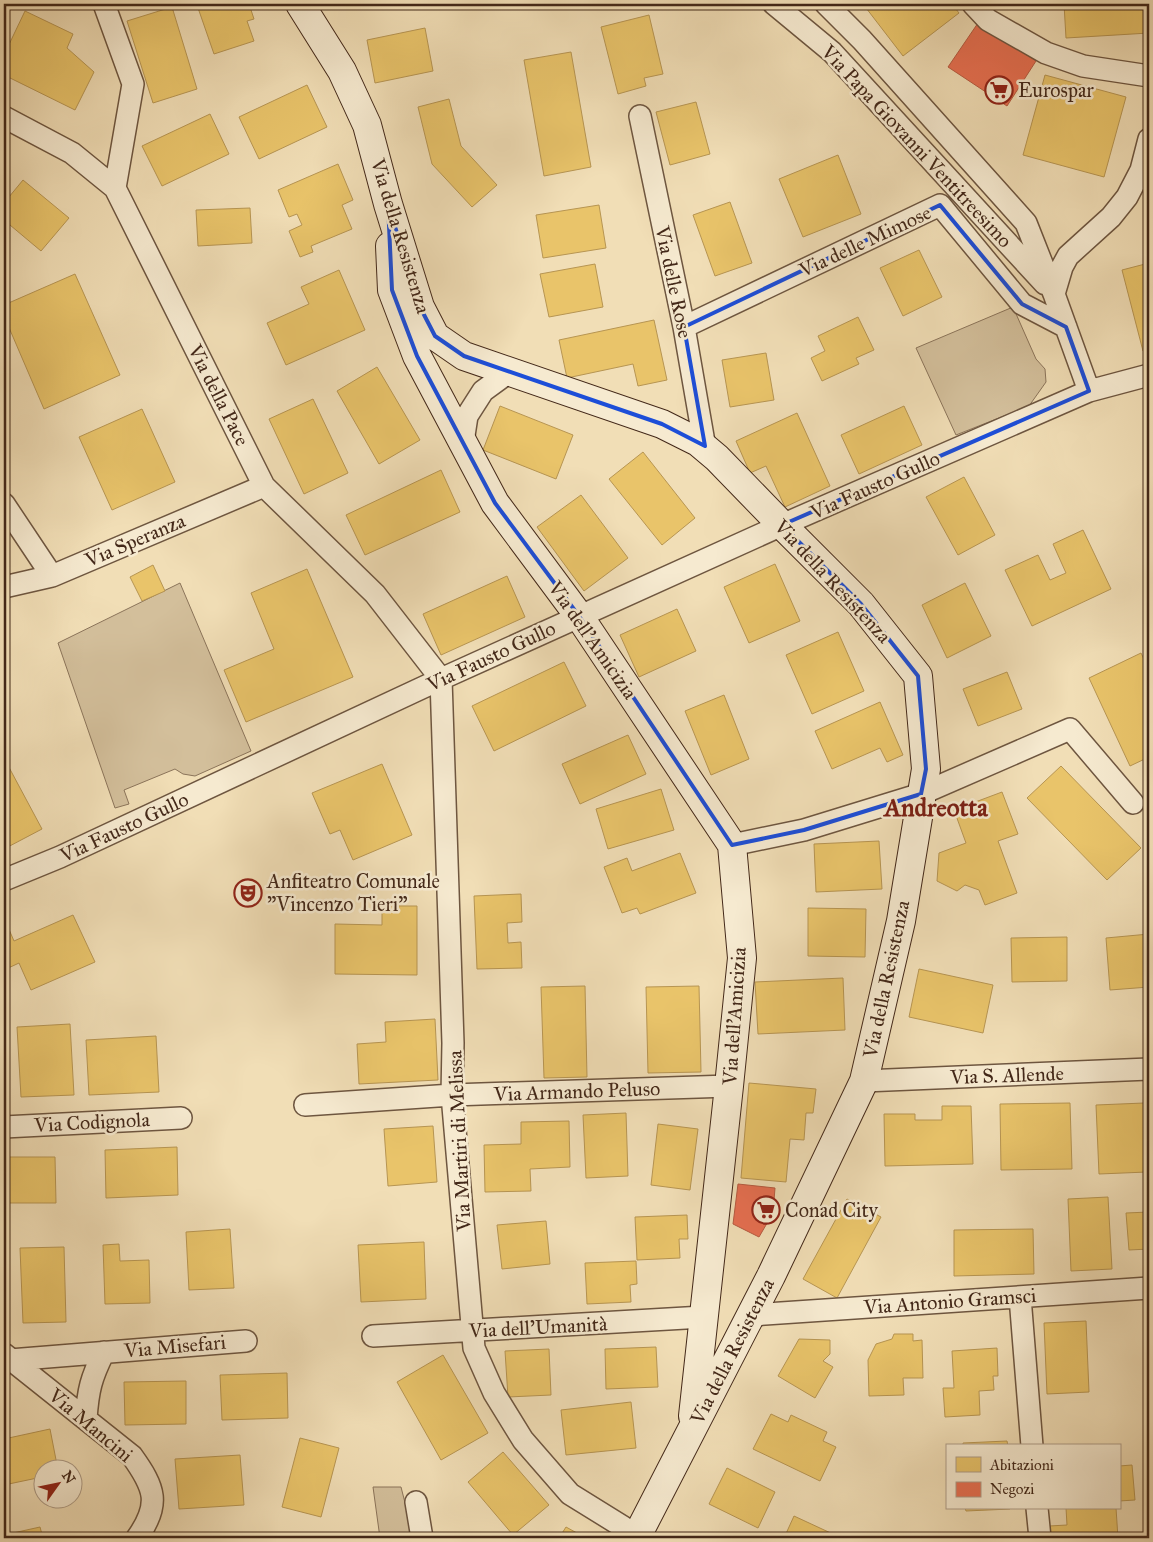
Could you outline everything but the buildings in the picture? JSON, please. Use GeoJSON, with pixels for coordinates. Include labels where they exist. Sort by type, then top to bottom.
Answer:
{"type":"FeatureCollection","features":[{"type":"Feature","properties":{"kind":"street"},"geometry":{"type":"LineString","coordinates":[[104,4],[133,84],[115,188]]}},
{"type":"Feature","properties":{"kind":"street","name":"Via della Resistenza"},"geometry":{"type":"LineString","coordinates":[[300,4],[342,71],[367,125],[388,204],[420,307],[435,336],[464,356],[662,424],[698,442],[717,458],[861,604],[918,676],[926,769],[901,921],[864,1081],[772,1276],[691,1431],[638,1538]]}},
{"type":"Feature","properties":{"kind":"street","name":"Via Papa Giovanni Ventitreesimo"},"geometry":{"type":"LineString","coordinates":[[774,4],[832,52],[1054,294]]}},
{"type":"Feature","properties":{"kind":"street","name":"Via Papa Giovanni Ventitreesimo"},"geometry":{"type":"LineString","coordinates":[[826,4],[862,40],[1026,223],[1089,391]]}},
{"type":"Feature","properties":{"kind":"street"},"geometry":{"type":"LineString","coordinates":[[973,4],[988,20],[1046,53],[1083,66],[1149,76]]}},
{"type":"Feature","properties":{"kind":"street","name":"Via delle Rose"},"geometry":{"type":"LineString","coordinates":[[640,116],[684,327],[705,448]]}},
{"type":"Feature","properties":{"kind":"street","name":"Via della Pace"},"geometry":{"type":"LineString","coordinates":[[4,117],[72,153],[115,188],[264,486],[375,594],[441,679]]}},
{"type":"Feature","properties":{"kind":"street"},"geometry":{"type":"LineString","coordinates":[[1054,294],[1062,267],[1068,256],[1111,217],[1126,197],[1141,170],[1149,139]]}},
{"type":"Feature","properties":{"kind":"street","name":"Via dell'Amicizia"},"geometry":{"type":"LineString","coordinates":[[388,204],[392,290],[417,356],[495,503],[579,616],[732,846],[742,958],[730,1086],[691,1431]]}},
{"type":"Feature","properties":{"kind":"street","name":"Via delle Mimose"},"geometry":{"type":"LineString","coordinates":[[684,327],[940,205],[1022,304],[1066,327]]}},
{"type":"Feature","properties":{"kind":"street"},"geometry":{"type":"LineString","coordinates":[[463,442],[466,416],[483,391],[509,372]]}},
{"type":"Feature","properties":{"kind":"street","name":"Via Fausto Gullo"},"geometry":{"type":"LineString","coordinates":[[4,880],[60,857],[441,679],[782,525],[1089,391],[1149,375]]}},
{"type":"Feature","properties":{"kind":"street","name":"Via Speranza"},"geometry":{"type":"LineString","coordinates":[[4,587],[52,576],[264,486]]}},
{"type":"Feature","properties":{"kind":"street"},"geometry":{"type":"LineString","coordinates":[[4,504],[52,576]]}},
{"type":"Feature","properties":{"kind":"street","name":"Via Martiri di Melissa"},"geometry":{"type":"LineString","coordinates":[[441,679],[453,1043],[452,1095],[474,1348],[494,1392],[522,1440],[570,1494],[638,1538]]}},
{"type":"Feature","properties":{"kind":"street"},"geometry":{"type":"LineString","coordinates":[[732,846],[804,830],[921,794],[1070,729],[1133,803]]}},
{"type":"Feature","properties":{"kind":"street","name":"Via S. Allende"},"geometry":{"type":"LineString","coordinates":[[864,1081],[1149,1070]]}},
{"type":"Feature","properties":{"kind":"street","name":"Via Armando Peluso"},"geometry":{"type":"LineString","coordinates":[[305,1105],[452,1095],[730,1086]]}},
{"type":"Feature","properties":{"kind":"street","name":"Via Codignola"},"geometry":{"type":"LineString","coordinates":[[4,1127],[181,1118]]}},
{"type":"Feature","properties":{"kind":"street","name":"Via Antonio Gramsci"},"geometry":{"type":"LineString","coordinates":[[752,1315],[1149,1288]]}},
{"type":"Feature","properties":{"kind":"street"},"geometry":{"type":"LineString","coordinates":[[1020,1297],[1032,1444]]}},
{"type":"Feature","properties":{"kind":"street"},"geometry":{"type":"LineString","coordinates":[[702,1329],[710,1351],[720,1354],[732,1352]]}},
{"type":"Feature","properties":{"kind":"street","name":"Via dell'Umanità"},"geometry":{"type":"LineString","coordinates":[[373,1336],[472,1331],[702,1329]]}},
{"type":"Feature","properties":{"kind":"street","name":"Via Misefari"},"geometry":{"type":"LineString","coordinates":[[7,1357],[246,1341]]}},
{"type":"Feature","properties":{"kind":"street","name":"Via Misefari"},"geometry":{"type":"LineString","coordinates":[[86,1419],[89,1388],[93,1373],[104,1352]]}},
{"type":"Feature","properties":{"kind":"street","name":"Via Mancini"},"geometry":{"type":"LineString","coordinates":[[7,1357],[132,1456],[147,1477],[154,1502],[146,1526],[137,1538]]}},
{"type":"Feature","properties":{"kind":"street"},"geometry":{"type":"LineString","coordinates":[[416,1502],[422,1538]]}},
{"type":"Feature","properties":{"kind":"street"},"geometry":{"type":"LineString","coordinates":[[1037,1510],[1040,1538]]}},
{"type":"Feature","properties":{"kind":"highlighted area"},"geometry":{"type":"Polygon","coordinates":[[[388,204],[420,307],[435,336],[464,356],[662,424],[705,446],[684,327],[940,205],[1022,304],[1066,327],[1089,391],[782,525],[861,604],[918,676],[926,769],[921,794],[804,830],[732,845],[579,616],[495,503],[417,356],[392,290],[388,204]]]}},
{"type":"Feature","properties":{"kind":"shaded area"},"geometry":{"type":"Polygon","coordinates":[[[1013,307],[1036,359],[1045,369],[1046,382],[1029,406],[956,435],[916,348],[1013,307]]]}},
{"type":"Feature","properties":{"kind":"shaded area"},"geometry":{"type":"Polygon","coordinates":[[[180,583],[251,751],[195,776],[183,774],[175,769],[124,790],[129,804],[115,808],[58,643],[180,583]]]}},
{"type":"Feature","properties":{"kind":"shaded area"},"geometry":{"type":"Polygon","coordinates":[[[373,1487],[401,1487],[414,1538],[380,1538],[373,1487]]]}},
{"type":"Feature","properties":{"kind":"place","name":"Eurospar"},"geometry":{"type":"Point","coordinates":[999,90]}},
{"type":"Feature","properties":{"kind":"place","name":"Anfiteatro Comunale \"Vincenzo Tieri\""},"geometry":{"type":"Point","coordinates":[248,893]}},
{"type":"Feature","properties":{"kind":"place","name":"Conad City"},"geometry":{"type":"Point","coordinates":[766,1210]}},
{"type":"Feature","properties":{"kind":"district","name":"Andreotta"},"geometry":{"type":"Point","coordinates":[936,807]}}]}
